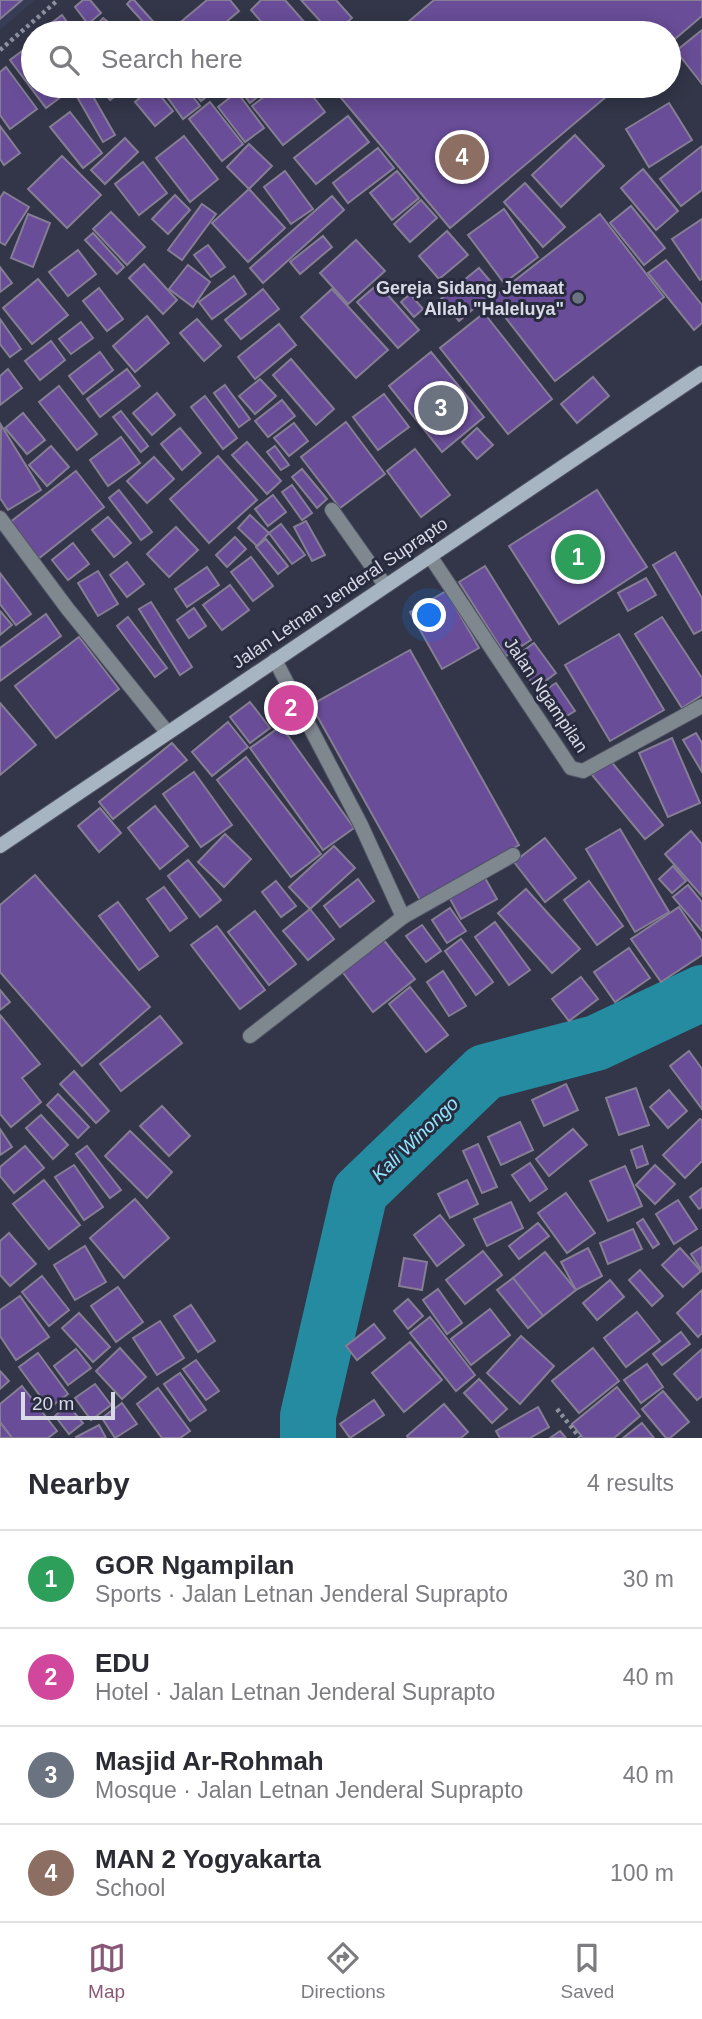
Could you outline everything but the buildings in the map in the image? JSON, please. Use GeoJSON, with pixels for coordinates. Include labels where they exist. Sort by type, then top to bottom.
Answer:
{"type":"FeatureCollection","features":[{"type":"Feature","properties":{"kind":"main road","name":"Jalan Letnan Jenderal Suprapto"},"geometry":{"type":"LineString","coordinates":[[0,846],[702,373]]}},
{"type":"Feature","properties":{"kind":"street"},"geometry":{"type":"LineString","coordinates":[[332,510],[385,585]]}},
{"type":"Feature","properties":{"kind":"street"},"geometry":{"type":"LineString","coordinates":[[0,518],[67,608],[167,732]]}},
{"type":"Feature","properties":{"kind":"street","name":"Jalan Ngampilan"},"geometry":{"type":"LineString","coordinates":[[430,556],[571,768],[583,771],[702,706]]}},
{"type":"Feature","properties":{"kind":"street"},"geometry":{"type":"LineString","coordinates":[[275,660],[361,825],[403,917]]}},
{"type":"Feature","properties":{"kind":"street"},"geometry":{"type":"LineString","coordinates":[[250,1036],[403,917],[513,855]]}},
{"type":"Feature","properties":{"kind":"path"},"geometry":{"type":"LineString","coordinates":[[34,21],[58,0]]}},
{"type":"Feature","properties":{"kind":"path"},"geometry":{"type":"LineString","coordinates":[[0,50],[21,32]]}},
{"type":"Feature","properties":{"kind":"path"},"geometry":{"type":"LineString","coordinates":[[557,1409],[580,1438]]}},
{"type":"Feature","properties":{"kind":"shaded area"},"geometry":{"type":"Polygon","coordinates":[[[0,0],[35,0],[0,30],[0,0]]]}},
{"type":"Feature","properties":{"kind":"waterway","name":"Kali Winongo"},"geometry":{"type":"LineString","coordinates":[[308,1438],[308,1416],[360,1192],[485,1072],[596,1043],[702,993]]}},
{"type":"Feature","properties":{"kind":"place","name":"MAN 2 Yogyakarta"},"geometry":{"type":"Point","coordinates":[462,157]}},
{"type":"Feature","properties":{"kind":"place","name":"Gereja Sidang Jemaat Allah \"Haleluya\""},"geometry":{"type":"Point","coordinates":[578,298]}},
{"type":"Feature","properties":{"kind":"place","name":"Masjid Ar-Rohmah"},"geometry":{"type":"Point","coordinates":[441,408]}},
{"type":"Feature","properties":{"kind":"place","name":"GOR Ngampilan"},"geometry":{"type":"Point","coordinates":[578,557]}},
{"type":"Feature","properties":{"kind":"place","name":"EDU"},"geometry":{"type":"Point","coordinates":[291,708]}}]}
